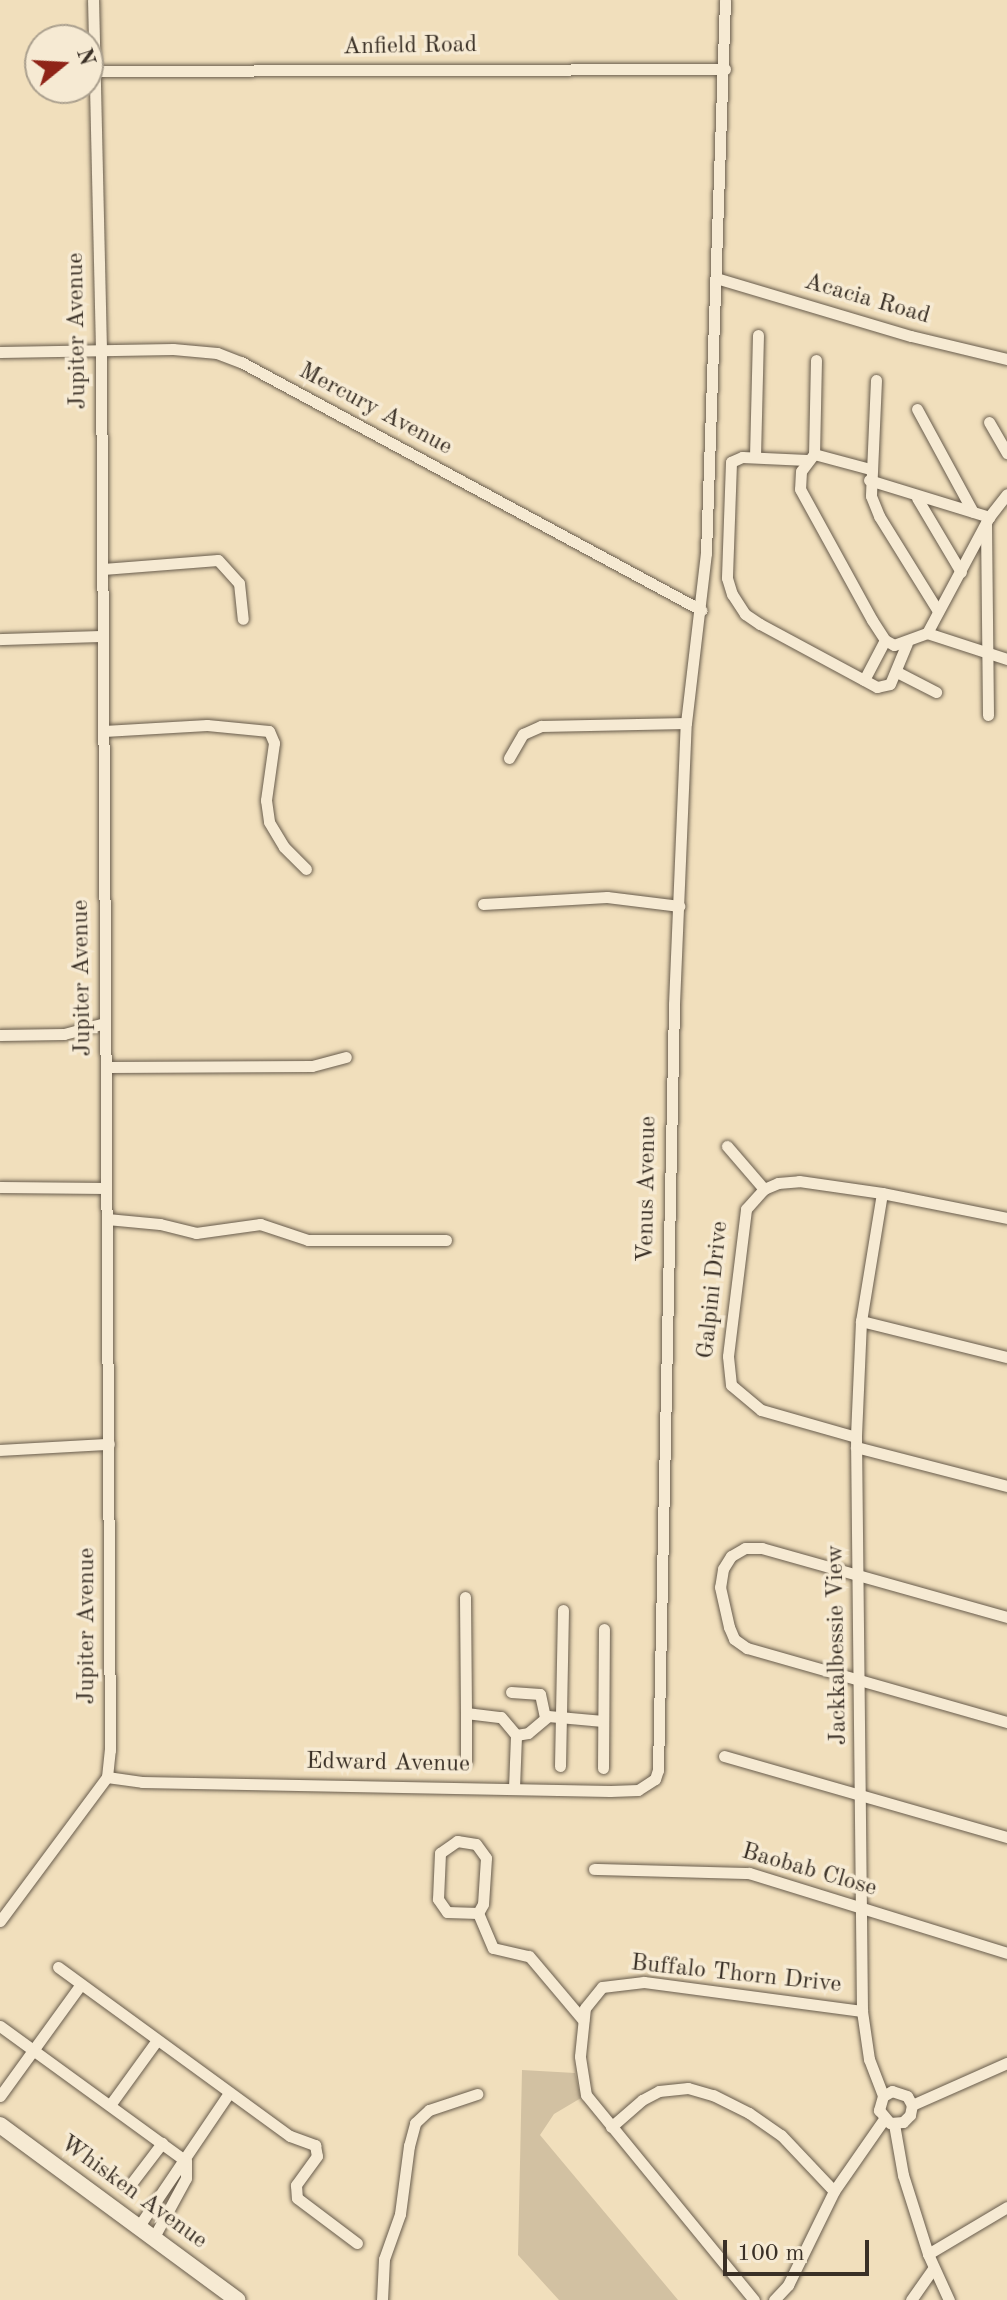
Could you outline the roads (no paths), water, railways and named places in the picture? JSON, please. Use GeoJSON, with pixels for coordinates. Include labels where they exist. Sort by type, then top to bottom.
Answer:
{"type":"FeatureCollection","features":[{"type":"Feature","properties":{"kind":"street","name":"Jupiter Avenue"},"geometry":{"type":"LineString","coordinates":[[93,0],[94,24]]}},
{"type":"Feature","properties":{"kind":"street","name":"Venus Avenue"},"geometry":{"type":"LineString","coordinates":[[658,1770],[679,906],[686,723],[701,610],[725,69],[725,0]]}},
{"type":"Feature","properties":{"kind":"street","name":"Anfield Road"},"geometry":{"type":"LineString","coordinates":[[104,71],[725,69]]}},
{"type":"Feature","properties":{"kind":"street","name":"Jupiter Avenue"},"geometry":{"type":"LineString","coordinates":[[96,104],[101,350],[111,1714],[107,1777]]}},
{"type":"Feature","properties":{"kind":"street","name":"Acacia Road"},"geometry":{"type":"LineString","coordinates":[[716,278],[911,336],[1007,359]]}},
{"type":"Feature","properties":{"kind":"street"},"geometry":{"type":"LineString","coordinates":[[755,457],[758,335]]}},
{"type":"Feature","properties":{"kind":"street","name":"Mercury Avenue"},"geometry":{"type":"LineString","coordinates":[[0,352],[203,350],[241,362],[701,610]]}},
{"type":"Feature","properties":{"kind":"street"},"geometry":{"type":"LineString","coordinates":[[816,360],[810,457],[799,482],[803,497],[842,572],[885,640],[897,645],[927,633],[988,520],[1007,494]]}},
{"type":"Feature","properties":{"kind":"street"},"geometry":{"type":"LineString","coordinates":[[876,380],[870,474],[879,516],[938,611]]}},
{"type":"Feature","properties":{"kind":"street"},"geometry":{"type":"LineString","coordinates":[[917,409],[973,512]]}},
{"type":"Feature","properties":{"kind":"street"},"geometry":{"type":"LineString","coordinates":[[989,422],[1007,453]]}},
{"type":"Feature","properties":{"kind":"street"},"geometry":{"type":"LineString","coordinates":[[907,643],[897,672],[886,687],[877,687],[745,614],[732,594],[727,578],[730,465],[737,457],[810,457],[870,474],[917,498],[973,512],[988,520]]}},
{"type":"Feature","properties":{"kind":"street"},"geometry":{"type":"LineString","coordinates":[[917,498],[961,572]]}},
{"type":"Feature","properties":{"kind":"street"},"geometry":{"type":"LineString","coordinates":[[988,520],[988,715]]}},
{"type":"Feature","properties":{"kind":"street"},"geometry":{"type":"LineString","coordinates":[[103,569],[218,560],[239,583],[243,619]]}},
{"type":"Feature","properties":{"kind":"street"},"geometry":{"type":"LineString","coordinates":[[927,633],[1007,659]]}},
{"type":"Feature","properties":{"kind":"street"},"geometry":{"type":"LineString","coordinates":[[0,639],[103,636]]}},
{"type":"Feature","properties":{"kind":"street"},"geometry":{"type":"LineString","coordinates":[[864,680],[885,640]]}},
{"type":"Feature","properties":{"kind":"street"},"geometry":{"type":"LineString","coordinates":[[897,672],[936,692]]}},
{"type":"Feature","properties":{"kind":"street"},"geometry":{"type":"LineString","coordinates":[[509,758],[523,734],[541,726],[686,723]]}},
{"type":"Feature","properties":{"kind":"street"},"geometry":{"type":"LineString","coordinates":[[104,731],[207,725],[269,731],[274,743],[266,800],[269,822],[289,853],[306,869]]}},
{"type":"Feature","properties":{"kind":"street"},"geometry":{"type":"LineString","coordinates":[[483,904],[607,897],[679,906]]}},
{"type":"Feature","properties":{"kind":"street"},"geometry":{"type":"LineString","coordinates":[[0,1035],[64,1034],[105,1023]]}},
{"type":"Feature","properties":{"kind":"street"},"geometry":{"type":"LineString","coordinates":[[106,1067],[312,1066],[346,1057]]}},
{"type":"Feature","properties":{"kind":"street"},"geometry":{"type":"LineString","coordinates":[[727,1146],[764,1189],[778,1183],[799,1181],[882,1193],[1007,1218]]}},
{"type":"Feature","properties":{"kind":"street"},"geometry":{"type":"LineString","coordinates":[[0,1187],[106,1188]]}},
{"type":"Feature","properties":{"kind":"street","name":"Galpini Drive"},"geometry":{"type":"LineString","coordinates":[[764,1189],[742,1219],[728,1356],[729,1378],[740,1395],[761,1410],[856,1442],[1007,1486]]}},
{"type":"Feature","properties":{"kind":"street","name":"Jackkalbessie View"},"geometry":{"type":"LineString","coordinates":[[882,1193],[861,1321],[856,1442],[862,2011],[869,2059],[883,2096]]}},
{"type":"Feature","properties":{"kind":"street"},"geometry":{"type":"LineString","coordinates":[[107,1219],[196,1233],[260,1224],[308,1240],[446,1240]]}},
{"type":"Feature","properties":{"kind":"street"},"geometry":{"type":"LineString","coordinates":[[861,1321],[1007,1357]]}},
{"type":"Feature","properties":{"kind":"street"},"geometry":{"type":"LineString","coordinates":[[0,1450],[109,1444]]}},
{"type":"Feature","properties":{"kind":"street"},"geometry":{"type":"LineString","coordinates":[[1007,1617],[859,1578],[762,1548],[745,1548],[727,1562],[720,1594],[734,1639],[747,1648],[1007,1722]]}},
{"type":"Feature","properties":{"kind":"street"},"geometry":{"type":"LineString","coordinates":[[465,1597],[466,1761]]}},
{"type":"Feature","properties":{"kind":"street"},"geometry":{"type":"LineString","coordinates":[[560,1766],[563,1610]]}},
{"type":"Feature","properties":{"kind":"street"},"geometry":{"type":"LineString","coordinates":[[603,1768],[604,1629]]}},
{"type":"Feature","properties":{"kind":"street"},"geometry":{"type":"LineString","coordinates":[[511,1692],[540,1694],[545,1717]]}},
{"type":"Feature","properties":{"kind":"street"},"geometry":{"type":"LineString","coordinates":[[466,1713],[501,1717],[516,1735],[514,1788]]}},
{"type":"Feature","properties":{"kind":"street"},"geometry":{"type":"LineString","coordinates":[[516,1735],[528,1733],[545,1717],[603,1721]]}},
{"type":"Feature","properties":{"kind":"street"},"geometry":{"type":"LineString","coordinates":[[724,1756],[1007,1837]]}},
{"type":"Feature","properties":{"kind":"street","name":"Edward Avenue"},"geometry":{"type":"LineString","coordinates":[[107,1777],[142,1782],[638,1790],[651,1783],[658,1770]]}},
{"type":"Feature","properties":{"kind":"street"},"geometry":{"type":"LineString","coordinates":[[0,1921],[107,1777]]}},
{"type":"Feature","properties":{"kind":"street"},"geometry":{"type":"LineString","coordinates":[[457,1841],[476,1844],[486,1858],[483,1904],[478,1913],[447,1912],[438,1899],[440,1853],[457,1841]]}},
{"type":"Feature","properties":{"kind":"street","name":"Baobab Close"},"geometry":{"type":"LineString","coordinates":[[594,1869],[734,1870],[1007,1953]]}},
{"type":"Feature","properties":{"kind":"street"},"geometry":{"type":"LineString","coordinates":[[478,1913],[493,1948],[529,1956],[583,2020]]}},
{"type":"Feature","properties":{"kind":"street"},"geometry":{"type":"LineString","coordinates":[[58,1967],[290,2136],[315,2145],[317,2156],[296,2185],[297,2198],[357,2243]]}},
{"type":"Feature","properties":{"kind":"street","name":"Buffalo Thorn Drive"},"geometry":{"type":"LineString","coordinates":[[754,2300],[611,2127],[581,2085],[583,2020],[591,1996],[602,1987],[628,1982],[715,1989],[862,2011]]}},
{"type":"Feature","properties":{"kind":"street"},"geometry":{"type":"LineString","coordinates":[[0,2096],[81,1984]]}},
{"type":"Feature","properties":{"kind":"street"},"geometry":{"type":"LineString","coordinates":[[0,2026],[186,2161]]}},
{"type":"Feature","properties":{"kind":"street"},"geometry":{"type":"LineString","coordinates":[[110,2105],[157,2040]]}},
{"type":"Feature","properties":{"kind":"street"},"geometry":{"type":"LineString","coordinates":[[774,2300],[788,2285],[834,2191],[889,2122],[907,2119],[912,2105],[1007,2063]]}},
{"type":"Feature","properties":{"kind":"street"},"geometry":{"type":"LineString","coordinates":[[611,2127],[642,2100],[659,2091],[688,2088],[749,2113],[781,2135],[834,2191]]}},
{"type":"Feature","properties":{"kind":"street"},"geometry":{"type":"LineString","coordinates":[[912,2105],[907,2096],[898,2091],[883,2096],[879,2105],[889,2122],[933,2268],[949,2300]]}},
{"type":"Feature","properties":{"kind":"street"},"geometry":{"type":"LineString","coordinates":[[139,2226],[186,2161],[229,2093]]}},
{"type":"Feature","properties":{"kind":"street"},"geometry":{"type":"LineString","coordinates":[[382,2300],[384,2259],[400,2214],[415,2123],[429,2110],[477,2094]]}},
{"type":"Feature","properties":{"kind":"street","name":"Whisken Avenue"},"geometry":{"type":"LineString","coordinates":[[0,2125],[237,2300]]}},
{"type":"Feature","properties":{"kind":"street"},"geometry":{"type":"LineString","coordinates":[[127,2189],[162,2143]]}},
{"type":"Feature","properties":{"kind":"street"},"geometry":{"type":"LineString","coordinates":[[154,2237],[186,2178],[186,2161]]}},
{"type":"Feature","properties":{"kind":"street"},"geometry":{"type":"LineString","coordinates":[[928,2254],[1007,2207]]}},
{"type":"Feature","properties":{"kind":"street"},"geometry":{"type":"LineString","coordinates":[[911,2300],[933,2268]]}}]}
